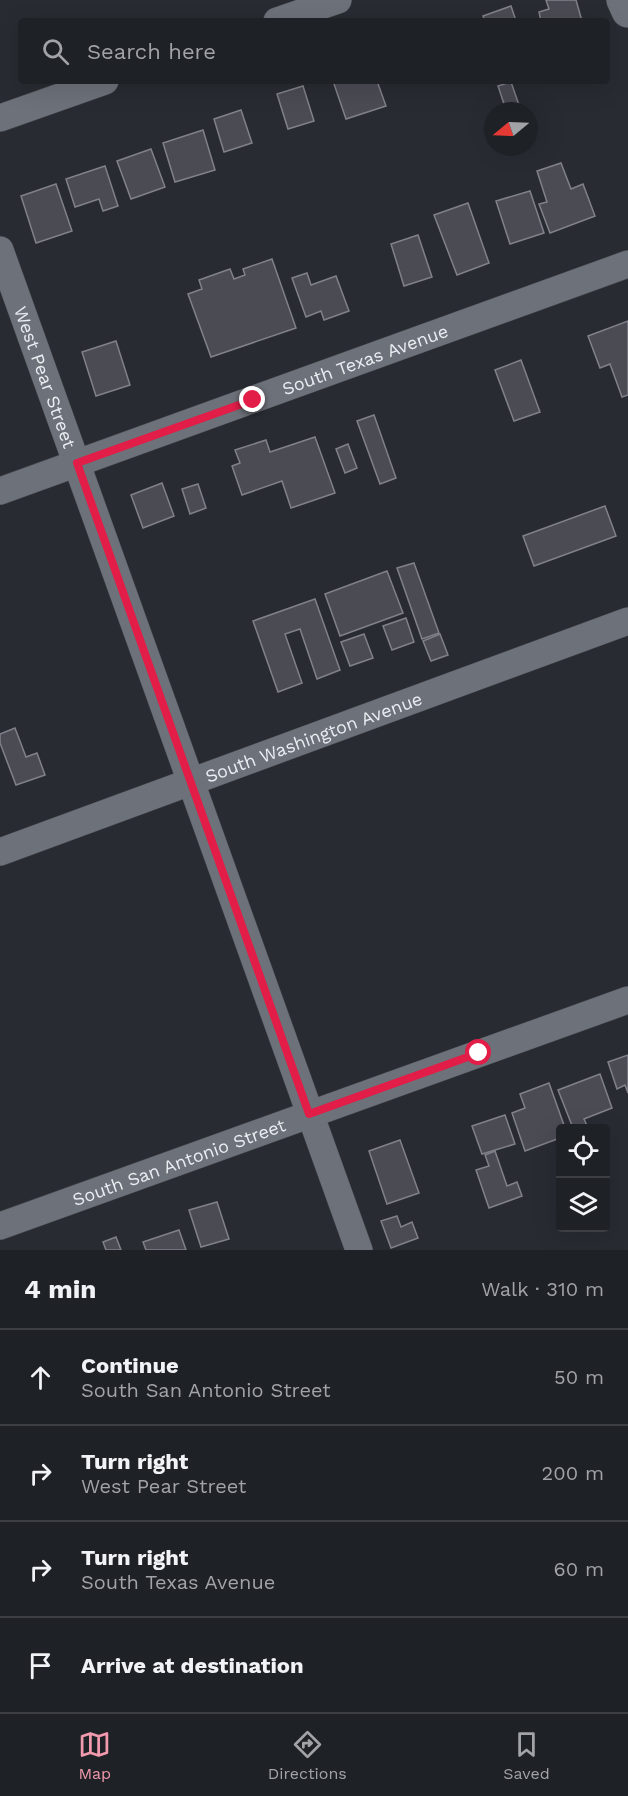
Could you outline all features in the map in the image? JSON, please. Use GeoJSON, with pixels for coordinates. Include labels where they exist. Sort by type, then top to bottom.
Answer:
{"type":"FeatureCollection","features":[{"type":"Feature","properties":{"kind":"street"},"geometry":{"type":"LineString","coordinates":[[286,18],[338,0]]}},
{"type":"Feature","properties":{"kind":"street"},"geometry":{"type":"LineString","coordinates":[[623,0],[628,11]]}},
{"type":"Feature","properties":{"kind":"street"},"geometry":{"type":"LineString","coordinates":[[0,118],[96,84]]}},
{"type":"Feature","properties":{"kind":"street","name":"West Pear Street"},"geometry":{"type":"LineString","coordinates":[[0,250],[359,1250]]}},
{"type":"Feature","properties":{"kind":"street","name":"South Texas Avenue"},"geometry":{"type":"LineString","coordinates":[[0,491],[628,264]]}},
{"type":"Feature","properties":{"kind":"street","name":"South Washington Avenue"},"geometry":{"type":"LineString","coordinates":[[0,852],[628,621]]}},
{"type":"Feature","properties":{"kind":"street","name":"South San Antonio Street"},"geometry":{"type":"LineString","coordinates":[[0,1226],[628,1000]]}},
{"type":"Feature","properties":{"kind":"building"},"geometry":{"type":"Polygon","coordinates":[[[546,0],[576,0],[581,18],[540,18],[539,12],[549,9],[546,0]]]}},
{"type":"Feature","properties":{"kind":"building"},"geometry":{"type":"Polygon","coordinates":[[[511,6],[515,18],[484,18],[483,16],[511,6]]]}},
{"type":"Feature","properties":{"kind":"building"},"geometry":{"type":"Polygon","coordinates":[[[334,84],[378,84],[386,106],[346,119],[334,84]]]}},
{"type":"Feature","properties":{"kind":"building"},"geometry":{"type":"Polygon","coordinates":[[[512,84],[518,102],[503,102],[498,86],[512,84]]]}},
{"type":"Feature","properties":{"kind":"building"},"geometry":{"type":"Polygon","coordinates":[[[303,86],[314,121],[288,129],[277,94],[303,86]]]}},
{"type":"Feature","properties":{"kind":"building"},"geometry":{"type":"Polygon","coordinates":[[[241,110],[252,143],[224,152],[214,119],[241,110]]]}},
{"type":"Feature","properties":{"kind":"building"},"geometry":{"type":"Polygon","coordinates":[[[203,130],[215,170],[175,182],[163,143],[203,130]]]}},
{"type":"Feature","properties":{"kind":"building"},"geometry":{"type":"Polygon","coordinates":[[[151,149],[165,187],[131,199],[117,161],[151,149]]]}},
{"type":"Feature","properties":{"kind":"building"},"geometry":{"type":"Polygon","coordinates":[[[561,163],[571,189],[583,184],[595,216],[550,233],[539,204],[547,202],[537,171],[561,163]]]}},
{"type":"Feature","properties":{"kind":"building"},"geometry":{"type":"Polygon","coordinates":[[[105,166],[118,206],[103,211],[99,199],[75,207],[66,179],[105,166]]]}},
{"type":"Feature","properties":{"kind":"building"},"geometry":{"type":"Polygon","coordinates":[[[56,184],[72,231],[36,243],[21,196],[56,184]]]}},
{"type":"Feature","properties":{"kind":"building"},"geometry":{"type":"Polygon","coordinates":[[[530,191],[544,233],[510,244],[496,201],[530,191]]]}},
{"type":"Feature","properties":{"kind":"building"},"geometry":{"type":"Polygon","coordinates":[[[468,203],[489,263],[457,275],[434,215],[468,203]]]}},
{"type":"Feature","properties":{"kind":"building"},"geometry":{"type":"Polygon","coordinates":[[[418,235],[432,277],[404,286],[391,244],[418,235]]]}},
{"type":"Feature","properties":{"kind":"building"},"geometry":{"type":"Polygon","coordinates":[[[272,259],[296,328],[211,357],[188,294],[202,289],[199,280],[230,269],[234,279],[245,275],[243,269],[272,259]]]}},
{"type":"Feature","properties":{"kind":"building"},"geometry":{"type":"Polygon","coordinates":[[[307,273],[311,285],[336,276],[349,311],[324,320],[321,311],[306,317],[292,278],[307,273]]]}},
{"type":"Feature","properties":{"kind":"building"},"geometry":{"type":"Polygon","coordinates":[[[628,321],[628,395],[622,397],[610,364],[600,368],[588,336],[628,321]]]}},
{"type":"Feature","properties":{"kind":"building"},"geometry":{"type":"Polygon","coordinates":[[[116,341],[130,385],[96,396],[82,352],[116,341]]]}},
{"type":"Feature","properties":{"kind":"building"},"geometry":{"type":"Polygon","coordinates":[[[521,360],[540,412],[514,421],[495,370],[521,360]]]}},
{"type":"Feature","properties":{"kind":"building"},"geometry":{"type":"Polygon","coordinates":[[[374,415],[396,478],[380,484],[357,421],[374,415]]]}},
{"type":"Feature","properties":{"kind":"building"},"geometry":{"type":"Polygon","coordinates":[[[315,437],[335,493],[291,508],[282,481],[242,495],[232,466],[240,463],[235,450],[266,440],[270,452],[315,437]]]}},
{"type":"Feature","properties":{"kind":"building"},"geometry":{"type":"Polygon","coordinates":[[[348,444],[357,468],[345,473],[336,449],[348,444]]]}},
{"type":"Feature","properties":{"kind":"building"},"geometry":{"type":"Polygon","coordinates":[[[162,483],[174,516],[143,528],[131,495],[162,483]]]}},
{"type":"Feature","properties":{"kind":"building"},"geometry":{"type":"Polygon","coordinates":[[[198,484],[206,508],[190,514],[182,489],[198,484]]]}},
{"type":"Feature","properties":{"kind":"building"},"geometry":{"type":"Polygon","coordinates":[[[605,506],[616,536],[534,566],[523,536],[605,506]]]}},
{"type":"Feature","properties":{"kind":"building"},"geometry":{"type":"Polygon","coordinates":[[[414,563],[439,633],[422,639],[397,568],[414,563]]]}},
{"type":"Feature","properties":{"kind":"building"},"geometry":{"type":"Polygon","coordinates":[[[387,571],[403,613],[340,636],[325,594],[387,571]]]}},
{"type":"Feature","properties":{"kind":"building"},"geometry":{"type":"Polygon","coordinates":[[[315,599],[340,670],[317,679],[300,629],[285,634],[302,683],[278,692],[253,621],[315,599]]]}},
{"type":"Feature","properties":{"kind":"building"},"geometry":{"type":"Polygon","coordinates":[[[406,618],[414,642],[392,650],[383,626],[406,618]]]}},
{"type":"Feature","properties":{"kind":"building"},"geometry":{"type":"Polygon","coordinates":[[[364,634],[373,658],[350,666],[341,642],[364,634]]]}},
{"type":"Feature","properties":{"kind":"building"},"geometry":{"type":"Polygon","coordinates":[[[440,634],[448,655],[431,661],[423,641],[440,634]]]}},
{"type":"Feature","properties":{"kind":"building"},"geometry":{"type":"Polygon","coordinates":[[[15,728],[26,757],[37,753],[45,775],[16,785],[0,743],[0,734],[15,728]]]}},
{"type":"Feature","properties":{"kind":"building"},"geometry":{"type":"Polygon","coordinates":[[[628,1055],[628,1093],[625,1085],[617,1089],[608,1062],[628,1055]]]}},
{"type":"Feature","properties":{"kind":"building"},"geometry":{"type":"Polygon","coordinates":[[[600,1074],[612,1108],[584,1119],[586,1124],[571,1124],[558,1090],[600,1074]]]}},
{"type":"Feature","properties":{"kind":"building"},"geometry":{"type":"Polygon","coordinates":[[[549,1083],[564,1124],[556,1124],[556,1139],[525,1151],[512,1113],[525,1108],[520,1094],[549,1083]]]}},
{"type":"Feature","properties":{"kind":"building"},"geometry":{"type":"Polygon","coordinates":[[[505,1115],[515,1144],[482,1154],[472,1126],[505,1115]]]}},
{"type":"Feature","properties":{"kind":"building"},"geometry":{"type":"Polygon","coordinates":[[[400,1140],[419,1193],[387,1204],[369,1151],[400,1140]]]}},
{"type":"Feature","properties":{"kind":"building"},"geometry":{"type":"Polygon","coordinates":[[[495,1151],[507,1186],[517,1182],[522,1196],[489,1208],[476,1170],[489,1166],[485,1155],[495,1151]]]}},
{"type":"Feature","properties":{"kind":"building"},"geometry":{"type":"Polygon","coordinates":[[[217,1202],[229,1239],[201,1247],[189,1210],[217,1202]]]}},
{"type":"Feature","properties":{"kind":"building"},"geometry":{"type":"Polygon","coordinates":[[[397,1216],[401,1227],[412,1222],[418,1238],[391,1248],[381,1221],[397,1216]]]}},
{"type":"Feature","properties":{"kind":"building"},"geometry":{"type":"Polygon","coordinates":[[[179,1230],[186,1250],[146,1250],[143,1242],[179,1230]]]}},
{"type":"Feature","properties":{"kind":"building"},"geometry":{"type":"Polygon","coordinates":[[[116,1237],[121,1250],[106,1250],[103,1242],[116,1237]]]}},
{"type":"Feature","properties":{"kind":"route"},"geometry":{"type":"LineString","coordinates":[[253,400],[77,463],[309,1114],[479,1053]]}}]}
